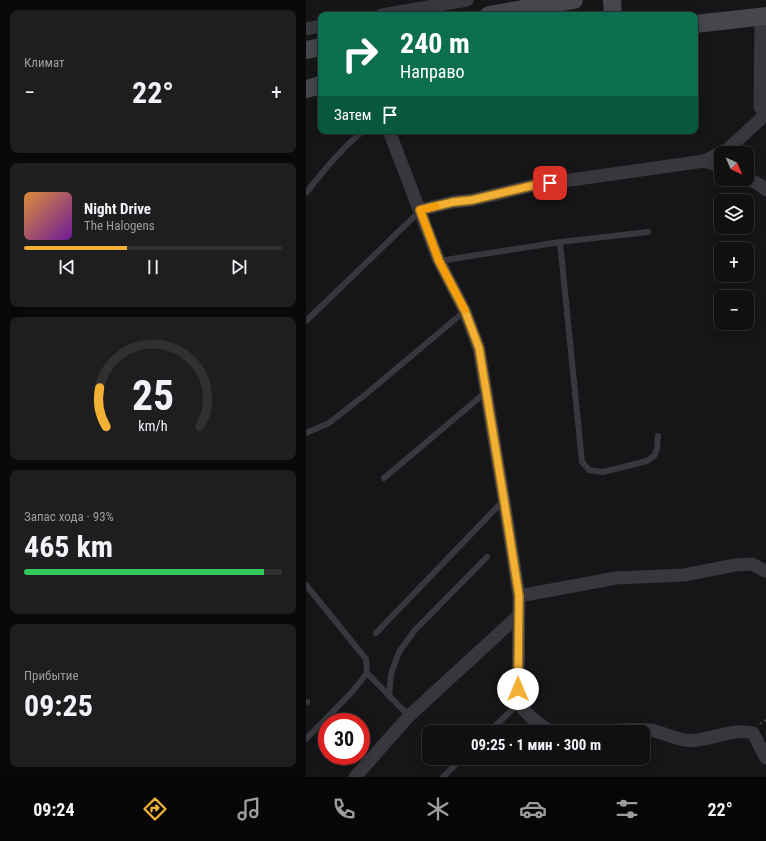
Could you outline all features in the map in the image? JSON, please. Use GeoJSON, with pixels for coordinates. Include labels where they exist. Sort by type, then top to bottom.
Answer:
{"type":"FeatureCollection","features":[{"type":"Feature","properties":{"kind":"main road"},"geometry":{"type":"LineString","coordinates":[[503,12],[550,2],[574,0]]}},
{"type":"Feature","properties":{"kind":"main road"},"geometry":{"type":"LineString","coordinates":[[612,0],[613,12]]}},
{"type":"Feature","properties":{"kind":"main road"},"geometry":{"type":"LineString","coordinates":[[698,24],[764,16]]}},
{"type":"Feature","properties":{"kind":"main road"},"geometry":{"type":"LineString","coordinates":[[306,50],[318,48]]}},
{"type":"Feature","properties":{"kind":"main road"},"geometry":{"type":"LineString","coordinates":[[306,89],[318,86]]}},
{"type":"Feature","properties":{"kind":"street"},"geometry":{"type":"LineString","coordinates":[[398,12],[467,0]]}},
{"type":"Feature","properties":{"kind":"street"},"geometry":{"type":"LineString","coordinates":[[420,210],[453,202],[472,200],[535,185],[704,161],[728,149],[765,116],[760,107],[764,16]]}},
{"type":"Feature","properties":{"kind":"street"},"geometry":{"type":"LineString","coordinates":[[306,29],[318,27]]}},
{"type":"Feature","properties":{"kind":"street"},"geometry":{"type":"LineString","coordinates":[[390,134],[439,261],[465,311],[479,348],[519,596],[518,704],[540,725]]}},
{"type":"Feature","properties":{"kind":"street"},"geometry":{"type":"LineString","coordinates":[[704,161],[714,164]]}},
{"type":"Feature","properties":{"kind":"street"},"geometry":{"type":"LineString","coordinates":[[754,182],[766,190]]}},
{"type":"Feature","properties":{"kind":"street"},"geometry":{"type":"LineString","coordinates":[[519,596],[616,578],[684,575],[740,565],[752,564],[765,571]]}},
{"type":"Feature","properties":{"kind":"street"},"geometry":{"type":"LineString","coordinates":[[355,777],[409,716],[519,615]]}},
{"type":"Feature","properties":{"kind":"street"},"geometry":{"type":"LineString","coordinates":[[650,731],[665,734],[680,740],[691,741],[747,731],[753,733],[766,758]]}},
{"type":"Feature","properties":{"kind":"lane"},"geometry":{"type":"LineString","coordinates":[[306,193],[325,168],[360,134]]}},
{"type":"Feature","properties":{"kind":"lane"},"geometry":{"type":"LineString","coordinates":[[306,321],[420,210]]}},
{"type":"Feature","properties":{"kind":"lane"},"geometry":{"type":"LineString","coordinates":[[439,261],[560,242],[648,232]]}},
{"type":"Feature","properties":{"kind":"lane"},"geometry":{"type":"LineString","coordinates":[[560,242],[582,462],[589,470],[603,472],[647,461],[654,456],[657,449],[658,436]]}},
{"type":"Feature","properties":{"kind":"lane"},"geometry":{"type":"LineString","coordinates":[[306,433],[329,423],[465,311]]}},
{"type":"Feature","properties":{"kind":"lane"},"geometry":{"type":"LineString","coordinates":[[384,478],[486,392]]}},
{"type":"Feature","properties":{"kind":"lane"},"geometry":{"type":"LineString","coordinates":[[376,632],[504,500]]}},
{"type":"Feature","properties":{"kind":"lane"},"geometry":{"type":"LineString","coordinates":[[389,696],[391,674],[399,652],[415,630],[487,557]]}},
{"type":"Feature","properties":{"kind":"lane"},"geometry":{"type":"LineString","coordinates":[[306,585],[366,659],[367,673],[409,716]]}},
{"type":"Feature","properties":{"kind":"lane"},"geometry":{"type":"LineString","coordinates":[[306,739],[352,692],[367,673]]}},
{"type":"Feature","properties":{"kind":"lane"},"geometry":{"type":"LineString","coordinates":[[496,725],[518,704]]}},
{"type":"Feature","properties":{"kind":"lane"},"geometry":{"type":"LineString","coordinates":[[443,777],[455,765]]}},
{"type":"Feature","properties":{"kind":"slow traffic"},"geometry":{"type":"LineString","coordinates":[[436,206],[420,210],[439,261],[465,310]]}},
{"type":"Feature","properties":{"kind":"route"},"geometry":{"type":"LineString","coordinates":[[518,689],[519,596],[479,348],[465,311],[439,261],[420,210],[550,183]]}}]}
